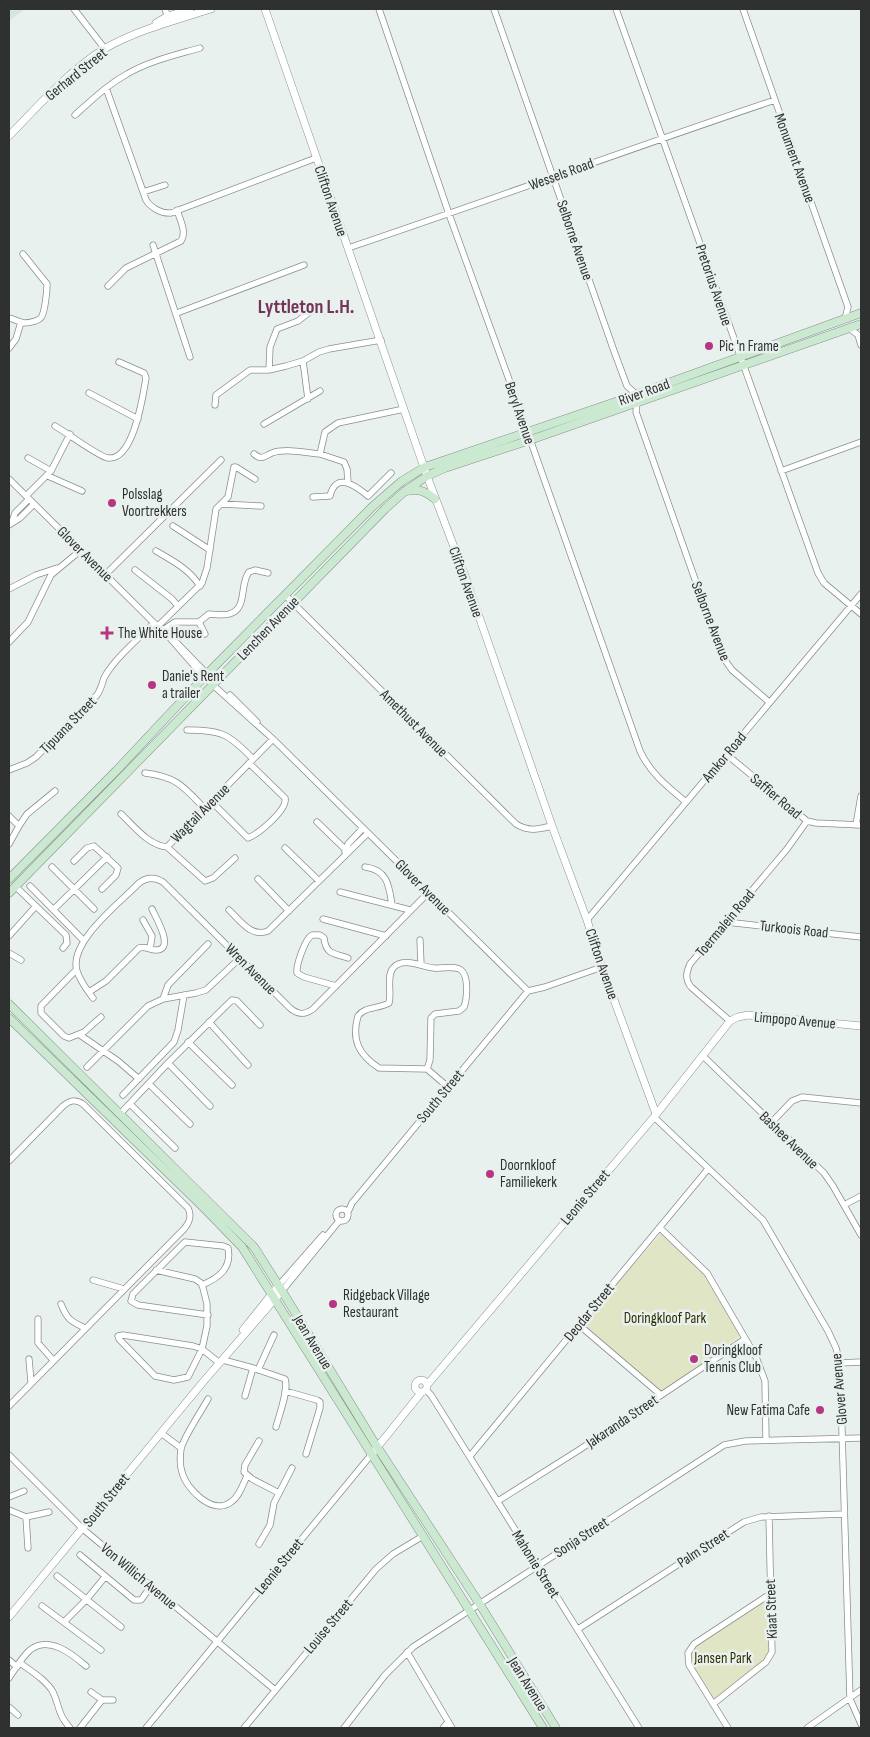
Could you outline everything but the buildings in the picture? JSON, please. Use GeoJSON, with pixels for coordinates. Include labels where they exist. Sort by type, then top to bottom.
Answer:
{"type":"FeatureCollection","features":[{"type":"Feature","properties":{"kind":"main road","name":"River Road"},"geometry":{"type":"LineString","coordinates":[[741,362],[861,314]]}},
{"type":"Feature","properties":{"kind":"main road","name":"River Road"},"geometry":{"type":"LineString","coordinates":[[427,476],[445,468],[530,440],[637,398],[860,324]]}},
{"type":"Feature","properties":{"kind":"main road","name":"River Road"},"geometry":{"type":"LineString","coordinates":[[425,467],[526,432],[626,402]]}},
{"type":"Feature","properties":{"kind":"main road","name":"Lenchen Avenue"},"geometry":{"type":"LineString","coordinates":[[9,879],[379,501],[402,481],[425,467]]}},
{"type":"Feature","properties":{"kind":"main road","name":"Lenchen Avenue"},"geometry":{"type":"LineString","coordinates":[[9,893],[385,509],[405,491],[427,476]]}},
{"type":"Feature","properties":{"kind":"main road"},"geometry":{"type":"LineString","coordinates":[[405,491],[420,490],[435,498]]}},
{"type":"Feature","properties":{"kind":"main road","name":"Jean Avenue"},"geometry":{"type":"LineString","coordinates":[[9,1004],[120,1114],[207,1205],[242,1247],[543,1728]]}},
{"type":"Feature","properties":{"kind":"main road"},"geometry":{"type":"LineString","coordinates":[[9,1009],[12,1014],[9,1018]]}},
{"type":"Feature","properties":{"kind":"main road","name":"Jean Avenue"},"geometry":{"type":"LineString","coordinates":[[9,1018],[207,1205],[249,1241],[281,1288],[378,1448],[479,1603],[556,1728]]}},
{"type":"Feature","properties":{"kind":"main road"},"geometry":{"type":"LineString","coordinates":[[424,1520],[425,1529],[440,1554],[438,1559]]}},
{"type":"Feature","properties":{"kind":"street"},"geometry":{"type":"LineString","coordinates":[[74,9],[103,48]]}},
{"type":"Feature","properties":{"kind":"street","name":"Gerhard Street"},"geometry":{"type":"LineString","coordinates":[[9,135],[68,78],[103,48],[168,16],[190,9]]}},
{"type":"Feature","properties":{"kind":"street","name":"Gerhard Street"},"geometry":{"type":"LineString","coordinates":[[168,16],[211,9]]}},
{"type":"Feature","properties":{"kind":"street","name":"Clifton Avenue"},"geometry":{"type":"LineString","coordinates":[[261,9],[279,50]]}},
{"type":"Feature","properties":{"kind":"street","name":"Clifton Avenue"},"geometry":{"type":"LineString","coordinates":[[266,9],[427,476],[468,585],[655,1116]]}},
{"type":"Feature","properties":{"kind":"street","name":"Beryl Avenue"},"geometry":{"type":"LineString","coordinates":[[379,9],[449,214],[640,751],[646,764],[654,774],[686,802]]}},
{"type":"Feature","properties":{"kind":"street","name":"Selborne Avenue"},"geometry":{"type":"LineString","coordinates":[[494,9],[627,386],[637,398],[636,412],[722,656],[732,670],[769,702]]}},
{"type":"Feature","properties":{"kind":"street","name":"Pretorius Avenue"},"geometry":{"type":"LineString","coordinates":[[616,9],[819,577],[861,614]]}},
{"type":"Feature","properties":{"kind":"street","name":"Monument Avenue"},"geometry":{"type":"LineString","coordinates":[[743,9],[848,307]]}},
{"type":"Feature","properties":{"kind":"street"},"geometry":{"type":"LineString","coordinates":[[75,115],[106,88],[126,74],[148,64],[200,48]]}},
{"type":"Feature","properties":{"kind":"street"},"geometry":{"type":"LineString","coordinates":[[106,88],[148,204],[166,214],[316,158]]}},
{"type":"Feature","properties":{"kind":"street","name":"Wessels Road"},"geometry":{"type":"LineString","coordinates":[[348,248],[775,100]]}},
{"type":"Feature","properties":{"kind":"street"},"geometry":{"type":"LineString","coordinates":[[143,192],[165,185]]}},
{"type":"Feature","properties":{"kind":"street"},"geometry":{"type":"LineString","coordinates":[[108,286],[126,268],[177,244],[184,237],[177,210]]}},
{"type":"Feature","properties":{"kind":"street"},"geometry":{"type":"LineString","coordinates":[[153,245],[190,357]]}},
{"type":"Feature","properties":{"kind":"street"},"geometry":{"type":"LineString","coordinates":[[9,318],[29,323],[43,316],[47,289],[46,282],[23,254]]}},
{"type":"Feature","properties":{"kind":"street"},"geometry":{"type":"LineString","coordinates":[[177,314],[304,265]]}},
{"type":"Feature","properties":{"kind":"street"},"geometry":{"type":"LineString","coordinates":[[845,319],[848,307],[861,314]]}},
{"type":"Feature","properties":{"kind":"street"},"geometry":{"type":"LineString","coordinates":[[269,370],[270,347],[277,329],[298,321],[311,311],[326,310]]}},
{"type":"Feature","properties":{"kind":"street"},"geometry":{"type":"LineString","coordinates":[[9,348],[16,339],[21,322]]}},
{"type":"Feature","properties":{"kind":"street"},"geometry":{"type":"LineString","coordinates":[[860,324],[858,335],[861,345]]}},
{"type":"Feature","properties":{"kind":"street"},"geometry":{"type":"LineString","coordinates":[[849,328],[858,335]]}},
{"type":"Feature","properties":{"kind":"street"},"geometry":{"type":"LineString","coordinates":[[215,405],[216,395],[247,372],[269,370],[303,361],[329,349],[380,340]]}},
{"type":"Feature","properties":{"kind":"street"},"geometry":{"type":"LineString","coordinates":[[303,361],[308,399]]}},
{"type":"Feature","properties":{"kind":"street"},"geometry":{"type":"LineString","coordinates":[[55,426],[101,455],[110,458],[119,455],[134,432],[146,376],[144,373],[119,362]]}},
{"type":"Feature","properties":{"kind":"street"},"geometry":{"type":"LineString","coordinates":[[627,386],[626,402],[636,412]]}},
{"type":"Feature","properties":{"kind":"street"},"geometry":{"type":"LineString","coordinates":[[264,424],[320,391]]}},
{"type":"Feature","properties":{"kind":"street"},"geometry":{"type":"LineString","coordinates":[[89,393],[138,419]]}},
{"type":"Feature","properties":{"kind":"street"},"geometry":{"type":"LineString","coordinates":[[320,454],[326,432],[338,423],[404,409]]}},
{"type":"Feature","properties":{"kind":"street"},"geometry":{"type":"LineString","coordinates":[[10,524],[15,513],[29,500],[50,474],[70,434]]}},
{"type":"Feature","properties":{"kind":"street"},"geometry":{"type":"LineString","coordinates":[[781,471],[861,442]]}},
{"type":"Feature","properties":{"kind":"street"},"geometry":{"type":"LineString","coordinates":[[254,454],[258,458],[270,453],[320,454],[344,462],[347,469],[348,482]]}},
{"type":"Feature","properties":{"kind":"street"},"geometry":{"type":"LineString","coordinates":[[28,458],[50,474],[82,491]]}},
{"type":"Feature","properties":{"kind":"street"},"geometry":{"type":"LineString","coordinates":[[105,574],[221,460]]}},
{"type":"Feature","properties":{"kind":"street"},"geometry":{"type":"LineString","coordinates":[[200,586],[205,575],[216,510],[228,497],[235,467],[255,479]]}},
{"type":"Feature","properties":{"kind":"street"},"geometry":{"type":"LineString","coordinates":[[313,497],[330,496],[331,490],[338,484],[348,482],[368,496],[391,473]]}},
{"type":"Feature","properties":{"kind":"street","name":"Glover Avenue"},"geometry":{"type":"LineString","coordinates":[[9,479],[214,684],[241,706],[262,730],[528,991]]}},
{"type":"Feature","properties":{"kind":"street"},"geometry":{"type":"LineString","coordinates":[[222,504],[261,506]]}},
{"type":"Feature","properties":{"kind":"street"},"geometry":{"type":"LineString","coordinates":[[173,526],[210,550]]}},
{"type":"Feature","properties":{"kind":"street"},"geometry":{"type":"LineString","coordinates":[[9,642],[28,622],[49,578],[59,567],[81,550]]}},
{"type":"Feature","properties":{"kind":"street"},"geometry":{"type":"LineString","coordinates":[[156,551],[185,569],[200,586]]}},
{"type":"Feature","properties":{"kind":"street"},"geometry":{"type":"LineString","coordinates":[[9,590],[36,575],[59,567]]}},
{"type":"Feature","properties":{"kind":"street"},"geometry":{"type":"LineString","coordinates":[[136,570],[169,596],[178,606]]}},
{"type":"Feature","properties":{"kind":"street"},"geometry":{"type":"LineString","coordinates":[[159,627],[175,622],[199,622],[209,614],[228,614],[236,611],[242,603],[244,582],[249,572],[255,570],[268,573]]}},
{"type":"Feature","properties":{"kind":"street","name":"Tipuana Street"},"geometry":{"type":"LineString","coordinates":[[9,770],[26,763],[40,754],[97,695],[102,687],[103,680],[115,664],[159,627],[200,586]]}},
{"type":"Feature","properties":{"kind":"street","name":"Amkor Road"},"geometry":{"type":"LineString","coordinates":[[587,920],[861,594]]}},
{"type":"Feature","properties":{"kind":"street","name":"Amethust Avenue"},"geometry":{"type":"LineString","coordinates":[[285,595],[516,824],[531,830],[552,826]]}},
{"type":"Feature","properties":{"kind":"street"},"geometry":{"type":"LineString","coordinates":[[199,622],[205,634]]}},
{"type":"Feature","properties":{"kind":"street"},"geometry":{"type":"LineString","coordinates":[[187,730],[223,733],[238,743],[251,761],[285,798],[285,805],[279,813],[256,834],[248,838],[212,802]]}},
{"type":"Feature","properties":{"kind":"street","name":"Wagtail Avenue"},"geometry":{"type":"LineString","coordinates":[[121,814],[149,840],[157,845],[167,847],[273,739]]}},
{"type":"Feature","properties":{"kind":"street","name":"Saffier Road"},"geometry":{"type":"LineString","coordinates":[[726,754],[807,822],[859,825]]}},
{"type":"Feature","properties":{"kind":"street"},"geometry":{"type":"LineString","coordinates":[[145,773],[175,780],[205,809]]}},
{"type":"Feature","properties":{"kind":"street"},"geometry":{"type":"LineString","coordinates":[[9,844],[25,817],[55,791]]}},
{"type":"Feature","properties":{"kind":"street"},"geometry":{"type":"LineString","coordinates":[[859,825],[861,796]]}},
{"type":"Feature","properties":{"kind":"street"},"geometry":{"type":"LineString","coordinates":[[9,816],[19,826]]}},
{"type":"Feature","properties":{"kind":"street"},"geometry":{"type":"LineString","coordinates":[[317,822],[346,852]]}},
{"type":"Feature","properties":{"kind":"street","name":"Toermalein Road"},"geometry":{"type":"LineString","coordinates":[[730,1021],[691,987],[686,978],[690,964],[787,849],[807,822]]}},
{"type":"Feature","properties":{"kind":"street"},"geometry":{"type":"LineString","coordinates":[[230,910],[250,929],[259,934],[272,929],[365,830]]}},
{"type":"Feature","properties":{"kind":"street"},"geometry":{"type":"LineString","coordinates":[[74,861],[92,846],[96,847],[107,857],[118,868],[118,871],[102,889]]}},
{"type":"Feature","properties":{"kind":"street"},"geometry":{"type":"LineString","coordinates":[[167,847],[204,880],[213,878],[235,858]]}},
{"type":"Feature","properties":{"kind":"street"},"geometry":{"type":"LineString","coordinates":[[285,848],[318,880]]}},
{"type":"Feature","properties":{"kind":"street"},"geometry":{"type":"LineString","coordinates":[[54,909],[107,857]]}},
{"type":"Feature","properties":{"kind":"street"},"geometry":{"type":"LineString","coordinates":[[52,867],[94,909]]}},
{"type":"Feature","properties":{"kind":"street"},"geometry":{"type":"LineString","coordinates":[[365,868],[378,870],[384,876],[390,892],[392,905]]}},
{"type":"Feature","properties":{"kind":"street","name":"Wren Avenue"},"geometry":{"type":"LineString","coordinates":[[76,970],[77,955],[92,930],[139,883],[146,879],[154,878],[163,882],[290,1008],[298,1013],[305,1014],[313,1009],[428,893]]}},
{"type":"Feature","properties":{"kind":"street"},"geometry":{"type":"LineString","coordinates":[[258,880],[289,910]]}},
{"type":"Feature","properties":{"kind":"street"},"geometry":{"type":"LineString","coordinates":[[15,886],[66,935],[67,943],[63,948]]}},
{"type":"Feature","properties":{"kind":"street"},"geometry":{"type":"LineString","coordinates":[[30,886],[84,941]]}},
{"type":"Feature","properties":{"kind":"street"},"geometry":{"type":"LineString","coordinates":[[340,892],[410,910]]}},
{"type":"Feature","properties":{"kind":"street"},"geometry":{"type":"LineString","coordinates":[[9,936],[36,906]]}},
{"type":"Feature","properties":{"kind":"street"},"geometry":{"type":"LineString","coordinates":[[89,992],[106,981],[139,948],[160,950],[164,945],[163,934],[152,910]]}},
{"type":"Feature","properties":{"kind":"street"},"geometry":{"type":"LineString","coordinates":[[323,918],[386,936]]}},
{"type":"Feature","properties":{"kind":"street"},"geometry":{"type":"LineString","coordinates":[[143,920],[152,936],[150,949]]}},
{"type":"Feature","properties":{"kind":"street","name":"Turkoois Road"},"geometry":{"type":"LineString","coordinates":[[726,922],[861,937]]}},
{"type":"Feature","properties":{"kind":"street"},"geometry":{"type":"LineString","coordinates":[[336,986],[304,977],[297,973],[297,966],[307,940],[312,935],[320,935],[324,938],[328,951],[348,958]]}},
{"type":"Feature","properties":{"kind":"street"},"geometry":{"type":"LineString","coordinates":[[420,940],[421,964]]}},
{"type":"Feature","properties":{"kind":"street"},"geometry":{"type":"LineString","coordinates":[[163,998],[168,985],[208,944]]}},
{"type":"Feature","properties":{"kind":"street"},"geometry":{"type":"LineString","coordinates":[[9,953],[21,960]]}},
{"type":"Feature","properties":{"kind":"street"},"geometry":{"type":"LineString","coordinates":[[88,1067],[144,1009],[163,998],[206,990],[240,958]]}},
{"type":"Feature","properties":{"kind":"street"},"geometry":{"type":"LineString","coordinates":[[427,1069],[430,1060],[431,1018],[435,1014],[459,1011],[464,1007],[466,981],[464,974],[459,969],[432,968],[421,964],[405,963],[394,967],[391,973],[389,1003],[360,1013],[356,1020],[356,1043],[361,1052],[379,1068],[427,1069],[448,1087]]}},
{"type":"Feature","properties":{"kind":"street"},"geometry":{"type":"LineString","coordinates":[[528,991],[602,967]]}},
{"type":"Feature","properties":{"kind":"street"},"geometry":{"type":"LineString","coordinates":[[92,998],[76,970],[46,1001],[40,1011],[66,1037],[72,1038],[80,1035],[101,1017]]}},
{"type":"Feature","properties":{"kind":"street","name":"South Street"},"geometry":{"type":"LineString","coordinates":[[348,1212],[352,1202],[528,991]]}},
{"type":"Feature","properties":{"kind":"street"},"geometry":{"type":"LineString","coordinates":[[123,1095],[176,1040],[184,995]]}},
{"type":"Feature","properties":{"kind":"street"},"geometry":{"type":"LineString","coordinates":[[120,1114],[188,1042],[234,1000],[245,1008],[260,1025]]}},
{"type":"Feature","properties":{"kind":"street","name":"Limpopo Avenue"},"geometry":{"type":"LineString","coordinates":[[730,1021],[748,1015],[861,1026]]}},
{"type":"Feature","properties":{"kind":"street","name":"Leonie Street"},"geometry":{"type":"LineString","coordinates":[[146,1728],[378,1448],[424,1388],[655,1116],[730,1021]]}},
{"type":"Feature","properties":{"kind":"street"},"geometry":{"type":"LineString","coordinates":[[209,1022],[248,1065]]}},
{"type":"Feature","properties":{"kind":"street"},"geometry":{"type":"LineString","coordinates":[[80,1035],[122,1064],[139,1079]]}},
{"type":"Feature","properties":{"kind":"street"},"geometry":{"type":"LineString","coordinates":[[188,1042],[232,1085]]}},
{"type":"Feature","properties":{"kind":"street","name":"Bashee Avenue"},"geometry":{"type":"LineString","coordinates":[[703,1056],[824,1173],[861,1235]]}},
{"type":"Feature","properties":{"kind":"street"},"geometry":{"type":"LineString","coordinates":[[168,1063],[210,1106]]}},
{"type":"Feature","properties":{"kind":"street"},"geometry":{"type":"LineString","coordinates":[[149,1084],[190,1124]]}},
{"type":"Feature","properties":{"kind":"street"},"geometry":{"type":"LineString","coordinates":[[771,1123],[792,1102],[802,1097],[861,1102]]}},
{"type":"Feature","properties":{"kind":"street"},"geometry":{"type":"LineString","coordinates":[[649,1098],[659,1101],[668,1099]]}},
{"type":"Feature","properties":{"kind":"street"},"geometry":{"type":"LineString","coordinates":[[9,1161],[66,1103],[76,1100],[83,1104],[188,1208],[191,1215],[187,1226],[9,1406]]}},
{"type":"Feature","properties":{"kind":"street"},"geometry":{"type":"LineString","coordinates":[[130,1104],[175,1148]]}},
{"type":"Feature","properties":{"kind":"street","name":"Glover Avenue"},"geometry":{"type":"LineString","coordinates":[[655,1116],[759,1216],[768,1227],[836,1348],[840,1363],[850,1699],[861,1724]]}},
{"type":"Feature","properties":{"kind":"street","name":"Deodar Street"},"geometry":{"type":"LineString","coordinates":[[470,1456],[708,1169]]}},
{"type":"Feature","properties":{"kind":"street"},"geometry":{"type":"LineString","coordinates":[[844,1205],[861,1196]]}},
{"type":"Feature","properties":{"kind":"street","name":"South Street"},"geometry":{"type":"LineString","coordinates":[[342,1208],[352,1202]]}},
{"type":"Feature","properties":{"kind":"street"},"geometry":{"type":"LineString","coordinates":[[342,1208],[348,1212],[347,1218],[344,1221],[338,1219],[337,1211],[342,1208]]}},
{"type":"Feature","properties":{"kind":"street","name":"South Street"},"geometry":{"type":"LineString","coordinates":[[9,1617],[338,1219]]}},
{"type":"Feature","properties":{"kind":"street"},"geometry":{"type":"LineString","coordinates":[[660,1228],[707,1272],[756,1357],[765,1381],[766,1440]]}},
{"type":"Feature","properties":{"kind":"street"},"geometry":{"type":"LineString","coordinates":[[202,1285],[214,1280],[225,1271],[229,1253],[227,1247],[183,1243],[131,1298],[132,1303],[138,1305],[208,1315]]}},
{"type":"Feature","properties":{"kind":"street"},"geometry":{"type":"LineString","coordinates":[[156,1270],[195,1279],[202,1285],[208,1315],[202,1349],[188,1378],[180,1380],[156,1376],[126,1348],[118,1337],[119,1335],[202,1349],[220,1361],[255,1369],[285,1379],[285,1391],[276,1427]]}},
{"type":"Feature","properties":{"kind":"street"},"geometry":{"type":"LineString","coordinates":[[93,1280],[124,1289]]}},
{"type":"Feature","properties":{"kind":"street"},"geometry":{"type":"LineString","coordinates":[[61,1304],[70,1320],[85,1328]]}},
{"type":"Feature","properties":{"kind":"street"},"geometry":{"type":"LineString","coordinates":[[38,1319],[38,1343],[53,1360]]}},
{"type":"Feature","properties":{"kind":"street"},"geometry":{"type":"LineString","coordinates":[[579,1325],[661,1395]]}},
{"type":"Feature","properties":{"kind":"street"},"geometry":{"type":"LineString","coordinates":[[245,1396],[255,1369],[274,1335]]}},
{"type":"Feature","properties":{"kind":"street","name":"Jakaranda Street"},"geometry":{"type":"LineString","coordinates":[[498,1502],[745,1339]]}},
{"type":"Feature","properties":{"kind":"street"},"geometry":{"type":"LineString","coordinates":[[29,1359],[31,1382]]}},
{"type":"Feature","properties":{"kind":"street"},"geometry":{"type":"LineString","coordinates":[[840,1363],[861,1362]]}},
{"type":"Feature","properties":{"kind":"street","name":"Leonie Street"},"geometry":{"type":"LineString","coordinates":[[411,1404],[416,1383],[424,1388]]}},
{"type":"Feature","properties":{"kind":"street","name":"Mahonie Street"},"geometry":{"type":"LineString","coordinates":[[424,1388],[434,1399],[639,1728]]}},
{"type":"Feature","properties":{"kind":"street"},"geometry":{"type":"LineString","coordinates":[[285,1391],[320,1402],[320,1408],[306,1454]]}},
{"type":"Feature","properties":{"kind":"street"},"geometry":{"type":"LineString","coordinates":[[208,1398],[181,1448],[181,1470],[183,1476],[192,1490],[210,1504],[218,1506],[230,1503],[236,1497],[247,1476]]}},
{"type":"Feature","properties":{"kind":"street"},"geometry":{"type":"LineString","coordinates":[[161,1433],[181,1448]]}},
{"type":"Feature","properties":{"kind":"street","name":"Sonja Street"},"geometry":{"type":"LineString","coordinates":[[344,1728],[385,1675],[407,1652],[479,1603],[724,1445],[736,1442],[766,1440],[861,1438]]}},
{"type":"Feature","properties":{"kind":"street"},"geometry":{"type":"LineString","coordinates":[[259,1442],[245,1465],[244,1472],[247,1476],[279,1493]]}},
{"type":"Feature","properties":{"kind":"street","name":"Von Willich Avenue"},"geometry":{"type":"LineString","coordinates":[[9,1455],[83,1529],[275,1690]]}},
{"type":"Feature","properties":{"kind":"street"},"geometry":{"type":"LineString","coordinates":[[259,1544],[270,1525],[274,1503],[292,1468]]}},
{"type":"Feature","properties":{"kind":"street"},"geometry":{"type":"LineString","coordinates":[[9,1497],[24,1491]]}},
{"type":"Feature","properties":{"kind":"street"},"geometry":{"type":"LineString","coordinates":[[9,1510],[26,1517],[49,1512]]}},
{"type":"Feature","properties":{"kind":"street","name":"Palm Street"},"geometry":{"type":"LineString","coordinates":[[578,1629],[752,1518],[844,1514]]}},
{"type":"Feature","properties":{"kind":"street","name":"Kiaat Street"},"geometry":{"type":"LineString","coordinates":[[713,1704],[769,1658],[772,1647],[769,1516]]}},
{"type":"Feature","properties":{"kind":"street"},"geometry":{"type":"LineString","coordinates":[[26,1517],[28,1548]]}},
{"type":"Feature","properties":{"kind":"street","name":"Louise Street"},"geometry":{"type":"LineString","coordinates":[[244,1728],[376,1569],[393,1554],[424,1536]]}},
{"type":"Feature","properties":{"kind":"street"},"geometry":{"type":"LineString","coordinates":[[80,1555],[136,1601],[141,1600],[151,1586]]}},
{"type":"Feature","properties":{"kind":"street"},"geometry":{"type":"LineString","coordinates":[[57,1576],[120,1627]]}},
{"type":"Feature","properties":{"kind":"street"},"geometry":{"type":"LineString","coordinates":[[64,1622],[86,1600],[105,1576]]}},
{"type":"Feature","properties":{"kind":"street"},"geometry":{"type":"LineString","coordinates":[[728,1728],[688,1662],[688,1653],[694,1644],[770,1594]]}},
{"type":"Feature","properties":{"kind":"street"},"geometry":{"type":"LineString","coordinates":[[42,1606],[101,1650]]}},
{"type":"Feature","properties":{"kind":"street"},"geometry":{"type":"LineString","coordinates":[[9,1678],[31,1649],[36,1647],[62,1648],[86,1666]]}},
{"type":"Feature","properties":{"kind":"street"},"geometry":{"type":"LineString","coordinates":[[407,1652],[452,1728]]}},
{"type":"Feature","properties":{"kind":"street"},"geometry":{"type":"LineString","coordinates":[[9,1660],[48,1686],[54,1694],[59,1714],[70,1728]]}},
{"type":"Feature","properties":{"kind":"street"},"geometry":{"type":"LineString","coordinates":[[807,1728],[861,1690]]}},
{"type":"Feature","properties":{"kind":"street"},"geometry":{"type":"LineString","coordinates":[[91,1692],[102,1700]]}},
{"type":"Feature","properties":{"kind":"street"},"geometry":{"type":"LineString","coordinates":[[80,1728],[102,1700],[113,1700]]}},
{"type":"Feature","properties":{"kind":"street"},"geometry":{"type":"LineString","coordinates":[[9,1707],[18,1715]]}},
{"type":"Feature","properties":{"kind":"street"},"geometry":{"type":"LineString","coordinates":[[442,1728],[448,1722]]}},
{"type":"Feature","properties":{"kind":"shaded area"},"geometry":{"type":"Polygon","coordinates":[[[9,9],[25,9],[9,21],[9,9]]]}},
{"type":"Feature","properties":{"kind":"green space","name":"Doringkloof Park"},"geometry":{"type":"Polygon","coordinates":[[[662,1232],[706,1273],[742,1335],[662,1392],[581,1324],[662,1232]]]}},
{"type":"Feature","properties":{"kind":"green space","name":"Jansen Park"},"geometry":{"type":"Polygon","coordinates":[[[768,1597],[770,1653],[764,1662],[713,1701],[687,1665],[685,1658],[689,1647],[768,1597]]]}},
{"type":"Feature","properties":{"kind":"place","name":"Pic 'n Frame"},"geometry":{"type":"Point","coordinates":[709,346]}},
{"type":"Feature","properties":{"kind":"place","name":"Polsslag Voortrekkers"},"geometry":{"type":"Point","coordinates":[112,503]}},
{"type":"Feature","properties":{"kind":"place","name":"The White House"},"geometry":{"type":"Point","coordinates":[107,633]}},
{"type":"Feature","properties":{"kind":"place","name":"Danie's Rent a trailer"},"geometry":{"type":"Point","coordinates":[152,685]}},
{"type":"Feature","properties":{"kind":"place","name":"Doornkloof Familiekerk"},"geometry":{"type":"Point","coordinates":[490,1174]}},
{"type":"Feature","properties":{"kind":"place","name":"Ridgeback Village Restaurant"},"geometry":{"type":"Point","coordinates":[333,1304]}},
{"type":"Feature","properties":{"kind":"place","name":"Doringkloof Tennis Club"},"geometry":{"type":"Point","coordinates":[694,1359]}},
{"type":"Feature","properties":{"kind":"place","name":"New Fatima Cafe"},"geometry":{"type":"Point","coordinates":[820,1410]}},
{"type":"Feature","properties":{"kind":"district","name":"Lyttleton L.H."},"geometry":{"type":"Point","coordinates":[306,306]}}]}
